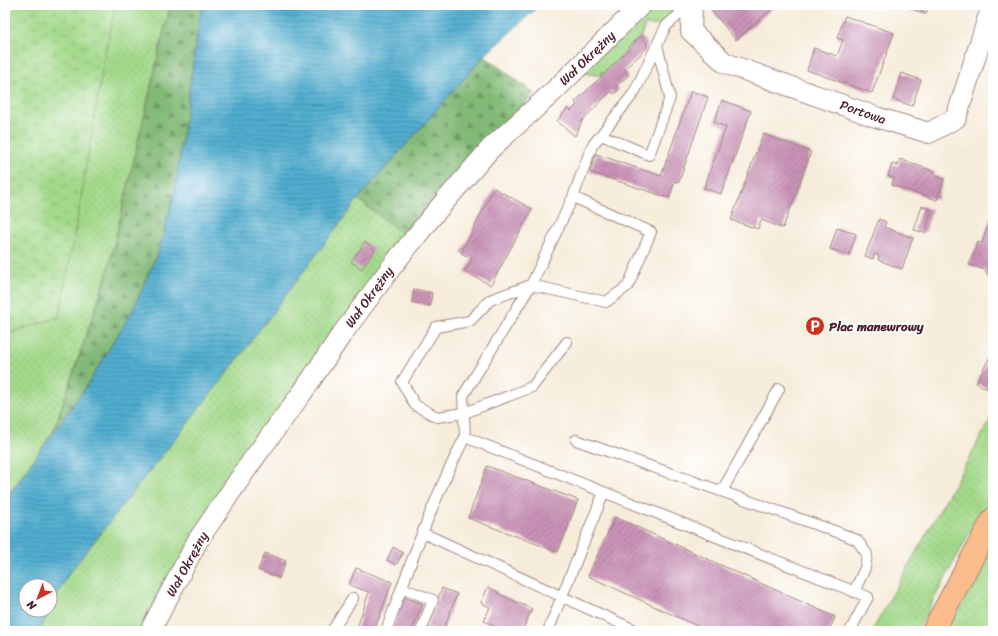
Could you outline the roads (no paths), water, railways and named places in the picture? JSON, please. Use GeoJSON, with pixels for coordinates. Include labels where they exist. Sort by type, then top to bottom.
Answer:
{"type":"FeatureCollection","features":[{"type":"Feature","properties":{"kind":"main road"},"geometry":{"type":"LineString","coordinates":[[932,631],[993,519]]}},
{"type":"Feature","properties":{"kind":"street","name":"Wał Okrężny"},"geometry":{"type":"LineString","coordinates":[[157,629],[198,540],[254,458],[393,265],[434,214],[490,149],[554,91],[641,5]]}},
{"type":"Feature","properties":{"kind":"street","name":"Portowa"},"geometry":{"type":"LineString","coordinates":[[691,5],[691,31],[725,63],[876,117],[929,133],[956,118],[992,5]]}},
{"type":"Feature","properties":{"kind":"lane"},"geometry":{"type":"LineString","coordinates":[[386,631],[448,469],[465,437],[463,396],[531,285],[573,197],[592,146],[634,93],[666,26],[691,5]]}},
{"type":"Feature","properties":{"kind":"lane"},"geometry":{"type":"LineString","coordinates":[[601,135],[649,156],[670,98],[657,44]]}},
{"type":"Feature","properties":{"kind":"lane"},"geometry":{"type":"LineString","coordinates":[[567,342],[532,388],[464,413],[437,417],[414,405],[402,382],[436,327],[470,321],[490,300],[531,285],[606,302],[628,286],[651,232],[573,197]]}},
{"type":"Feature","properties":{"kind":"lane"},"geometry":{"type":"LineString","coordinates":[[722,491],[779,389]]}},
{"type":"Feature","properties":{"kind":"lane"},"geometry":{"type":"LineString","coordinates":[[465,437],[868,597],[850,631]]}},
{"type":"Feature","properties":{"kind":"lane"},"geometry":{"type":"LineString","coordinates":[[576,440],[857,540],[868,554],[865,568],[854,592]]}},
{"type":"Feature","properties":{"kind":"lane"},"geometry":{"type":"LineString","coordinates":[[548,631],[604,492]]}},
{"type":"Feature","properties":{"kind":"lane"},"geometry":{"type":"LineString","coordinates":[[423,533],[637,631]]}},
{"type":"Feature","properties":{"kind":"lane"},"geometry":{"type":"LineString","coordinates":[[402,588],[433,600],[421,631]]}},
{"type":"Feature","properties":{"kind":"lane"},"geometry":{"type":"LineString","coordinates":[[332,631],[352,598]]}},
{"type":"Feature","properties":{"kind":"water"},"geometry":{"type":"Polygon","coordinates":[[[204,5],[540,5],[484,56],[358,199],[231,368],[69,573],[58,594],[58,578],[18,578],[18,618],[46,618],[39,631],[5,631],[5,500],[88,384],[133,310],[160,248],[175,189],[200,16],[204,5]]]}},
{"type":"Feature","properties":{"kind":"place","name":"Plac manewrowy"},"geometry":{"type":"Point","coordinates":[815,326]}}]}
